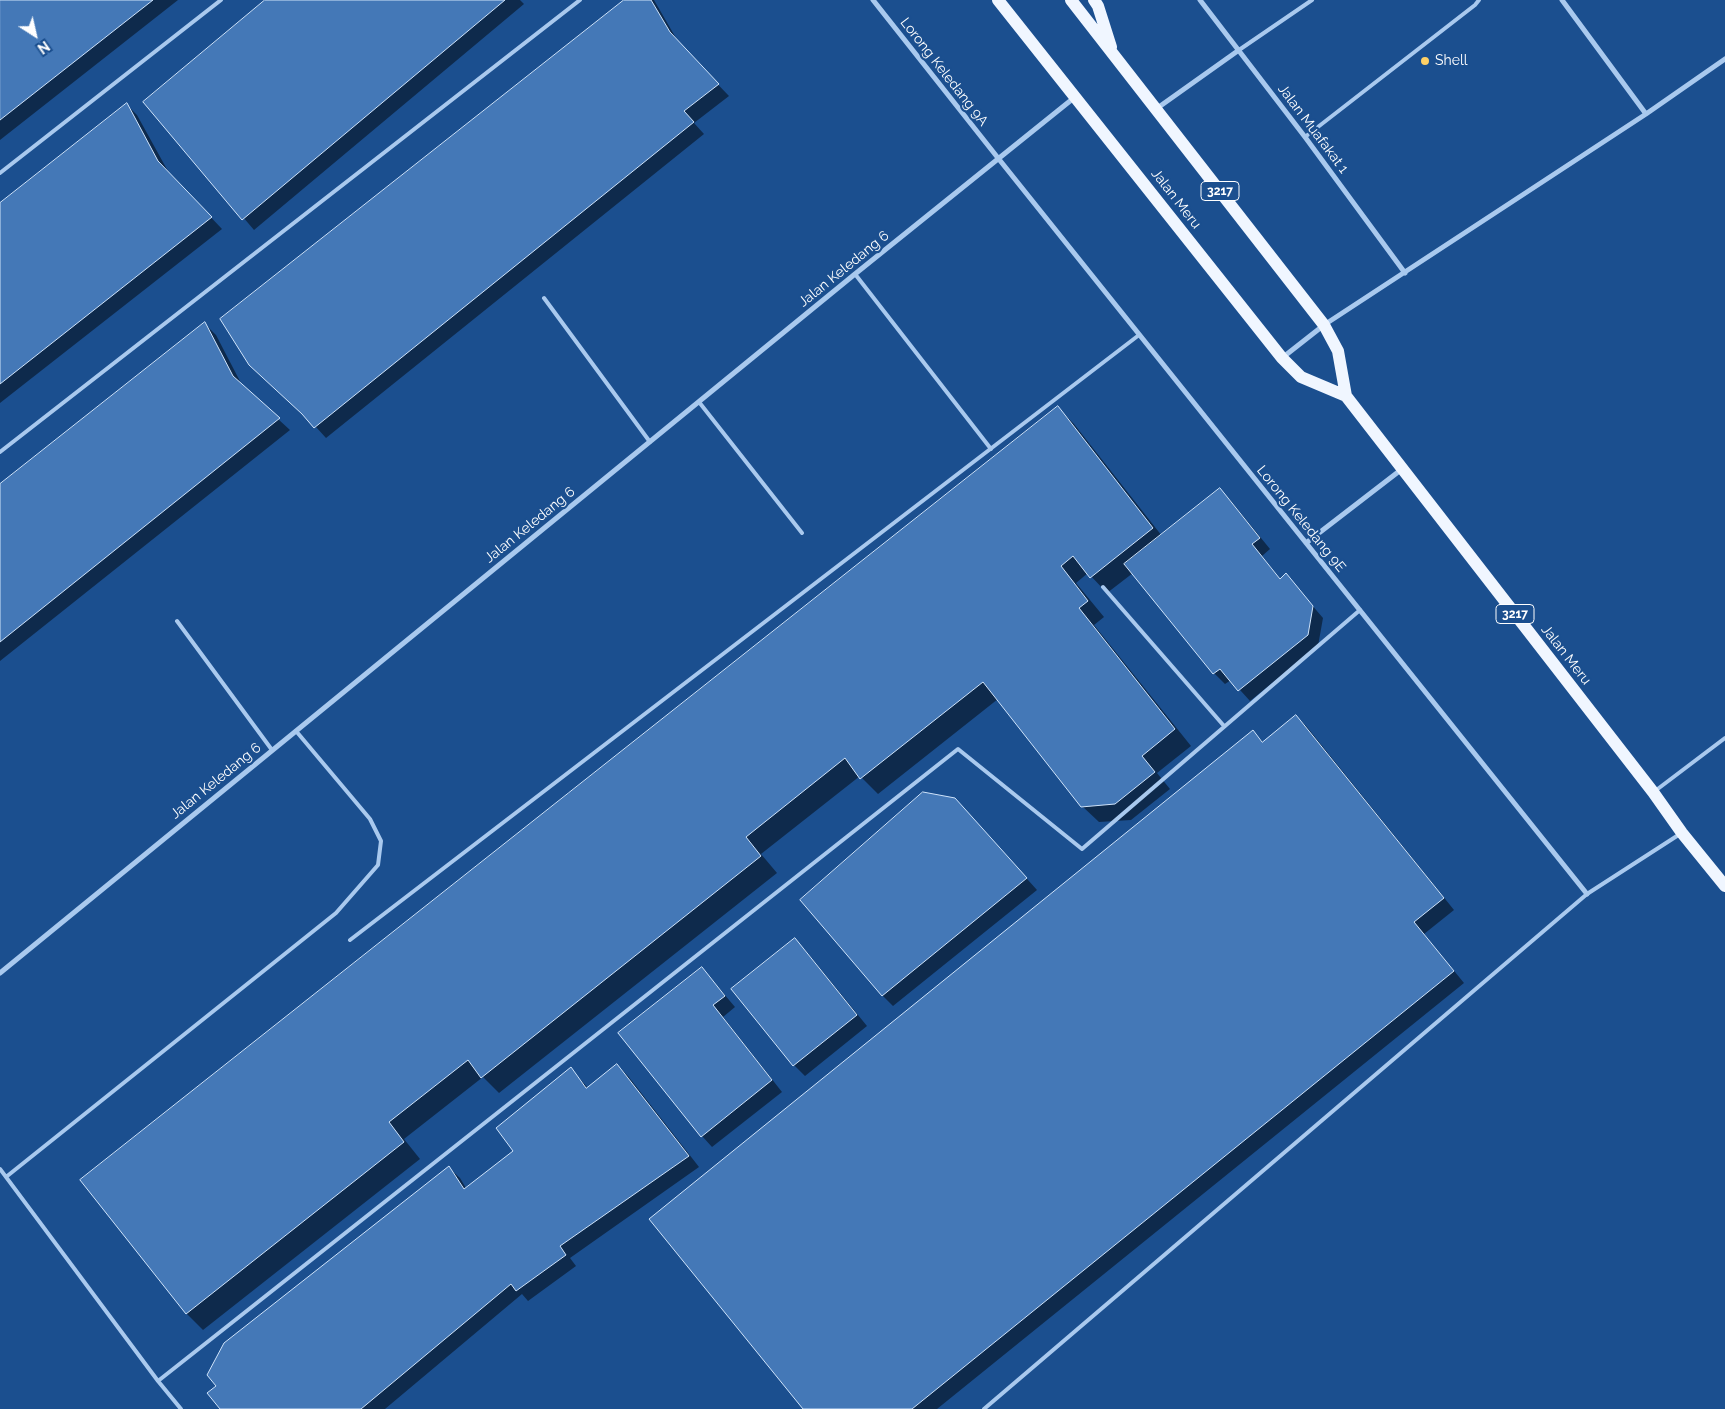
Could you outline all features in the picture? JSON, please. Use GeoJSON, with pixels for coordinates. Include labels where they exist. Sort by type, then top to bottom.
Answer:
{"type":"FeatureCollection","features":[{"type":"Feature","properties":{"kind":"main road","name":"Jalan Meru"},"geometry":{"type":"LineString","coordinates":[[998,0],[1282,358],[1301,377],[1346,396]]}},
{"type":"Feature","properties":{"kind":"main road","name":"Jalan Meru"},"geometry":{"type":"LineString","coordinates":[[1070,0],[1324,326],[1338,351],[1346,396],[1653,792],[1682,833],[1725,886]]}},
{"type":"Feature","properties":{"kind":"main road"},"geometry":{"type":"LineString","coordinates":[[1094,0],[1098,6],[1115,57]]}},
{"type":"Feature","properties":{"kind":"street","name":"Lorong Keledang 9A"},"geometry":{"type":"LineString","coordinates":[[873,0],[998,158]]}},
{"type":"Feature","properties":{"kind":"street","name":"Jalan Muafakat 1"},"geometry":{"type":"LineString","coordinates":[[1200,0],[1305,137],[1405,273]]}},
{"type":"Feature","properties":{"kind":"street"},"geometry":{"type":"LineString","coordinates":[[1562,0],[1646,114]]}},
{"type":"Feature","properties":{"kind":"street"},"geometry":{"type":"LineString","coordinates":[[1156,109],[1239,50]]}},
{"type":"Feature","properties":{"kind":"street"},"geometry":{"type":"LineString","coordinates":[[1282,358],[1324,326],[1646,114],[1725,59]]}},
{"type":"Feature","properties":{"kind":"street","name":"Jalan Keledang 6"},"geometry":{"type":"LineString","coordinates":[[0,973],[1075,96]]}},
{"type":"Feature","properties":{"kind":"street","name":"Lorong Keledang 9E"},"geometry":{"type":"LineString","coordinates":[[998,158],[1588,894]]}},
{"type":"Feature","properties":{"kind":"street"},"geometry":{"type":"LineString","coordinates":[[1306,544],[1402,469]]}},
{"type":"Feature","properties":{"kind":"lane"},"geometry":{"type":"LineString","coordinates":[[0,173],[221,0]]}},
{"type":"Feature","properties":{"kind":"lane"},"geometry":{"type":"LineString","coordinates":[[0,452],[580,0]]}},
{"type":"Feature","properties":{"kind":"lane"},"geometry":{"type":"LineString","coordinates":[[1239,50],[1312,0]]}},
{"type":"Feature","properties":{"kind":"lane"},"geometry":{"type":"LineString","coordinates":[[1305,137],[1479,0]]}},
{"type":"Feature","properties":{"kind":"lane"},"geometry":{"type":"LineString","coordinates":[[856,274],[991,449]]}},
{"type":"Feature","properties":{"kind":"lane"},"geometry":{"type":"LineString","coordinates":[[544,298],[650,442]]}},
{"type":"Feature","properties":{"kind":"lane"},"geometry":{"type":"LineString","coordinates":[[350,940],[1140,335]]}},
{"type":"Feature","properties":{"kind":"lane"},"geometry":{"type":"LineString","coordinates":[[699,402],[802,533]]}},
{"type":"Feature","properties":{"kind":"lane"},"geometry":{"type":"LineString","coordinates":[[1103,587],[1224,726]]}},
{"type":"Feature","properties":{"kind":"lane"},"geometry":{"type":"LineString","coordinates":[[158,1381],[958,749],[1082,849],[1360,610]]}},
{"type":"Feature","properties":{"kind":"lane"},"geometry":{"type":"LineString","coordinates":[[177,621],[272,750]]}},
{"type":"Feature","properties":{"kind":"lane"},"geometry":{"type":"LineString","coordinates":[[6,1177],[336,913],[378,865],[381,841],[370,819],[296,731]]}},
{"type":"Feature","properties":{"kind":"lane"},"geometry":{"type":"LineString","coordinates":[[1653,792],[1725,738]]}},
{"type":"Feature","properties":{"kind":"lane"},"geometry":{"type":"LineString","coordinates":[[984,1409],[1588,894],[1682,833]]}},
{"type":"Feature","properties":{"kind":"lane"},"geometry":{"type":"LineString","coordinates":[[0,1169],[158,1381],[181,1409]]}},
{"type":"Feature","properties":{"kind":"building"},"geometry":{"type":"Polygon","coordinates":[[[0,0],[153,0],[0,120],[0,0]]]}},
{"type":"Feature","properties":{"kind":"building"},"geometry":{"type":"Polygon","coordinates":[[[265,0],[505,0],[242,220],[143,102],[265,0]]]}},
{"type":"Feature","properties":{"kind":"building"},"geometry":{"type":"Polygon","coordinates":[[[624,0],[651,0],[670,32],[719,84],[684,111],[694,122],[314,428],[302,414],[249,365],[220,319],[624,0]]]}},
{"type":"Feature","properties":{"kind":"building"},"geometry":{"type":"Polygon","coordinates":[[[127,103],[158,161],[212,217],[0,384],[0,203],[127,103]]]}},
{"type":"Feature","properties":{"kind":"building"},"geometry":{"type":"Polygon","coordinates":[[[205,322],[233,376],[280,418],[0,642],[0,484],[205,322]]]}},
{"type":"Feature","properties":{"kind":"building"},"geometry":{"type":"Polygon","coordinates":[[[1058,406],[1153,528],[1090,578],[1073,556],[1061,566],[1088,601],[1079,608],[1175,729],[1142,756],[1155,772],[1115,804],[1081,807],[983,682],[860,779],[845,758],[746,837],[761,856],[481,1078],[468,1060],[389,1122],[404,1142],[186,1314],[80,1180],[1058,406]]]}},
{"type":"Feature","properties":{"kind":"building"},"geometry":{"type":"Polygon","coordinates":[[[1220,488],[1260,538],[1252,544],[1280,579],[1286,573],[1313,606],[1308,635],[1238,691],[1220,669],[1213,674],[1124,564],[1220,488]]]}},
{"type":"Feature","properties":{"kind":"building"},"geometry":{"type":"Polygon","coordinates":[[[1296,715],[1444,898],[1414,922],[1454,971],[912,1409],[803,1409],[649,1219],[1253,730],[1262,742],[1296,715]]]}},
{"type":"Feature","properties":{"kind":"building"},"geometry":{"type":"Polygon","coordinates":[[[923,792],[955,798],[1027,878],[882,996],[800,900],[923,792]]]}},
{"type":"Feature","properties":{"kind":"building"},"geometry":{"type":"Polygon","coordinates":[[[795,938],[857,1015],[793,1066],[731,989],[795,938]]]}},
{"type":"Feature","properties":{"kind":"building"},"geometry":{"type":"Polygon","coordinates":[[[702,967],[725,996],[713,1005],[772,1080],[701,1137],[618,1033],[702,967]]]}},
{"type":"Feature","properties":{"kind":"building"},"geometry":{"type":"Polygon","coordinates":[[[617,1064],[689,1156],[560,1246],[566,1255],[516,1291],[511,1284],[361,1409],[220,1409],[207,1393],[216,1386],[207,1375],[224,1343],[449,1166],[464,1189],[513,1151],[496,1128],[571,1067],[586,1088],[617,1064]]]}},
{"type":"Feature","properties":{"kind":"place","name":"Shell"},"geometry":{"type":"Point","coordinates":[1425,61]}}]}
